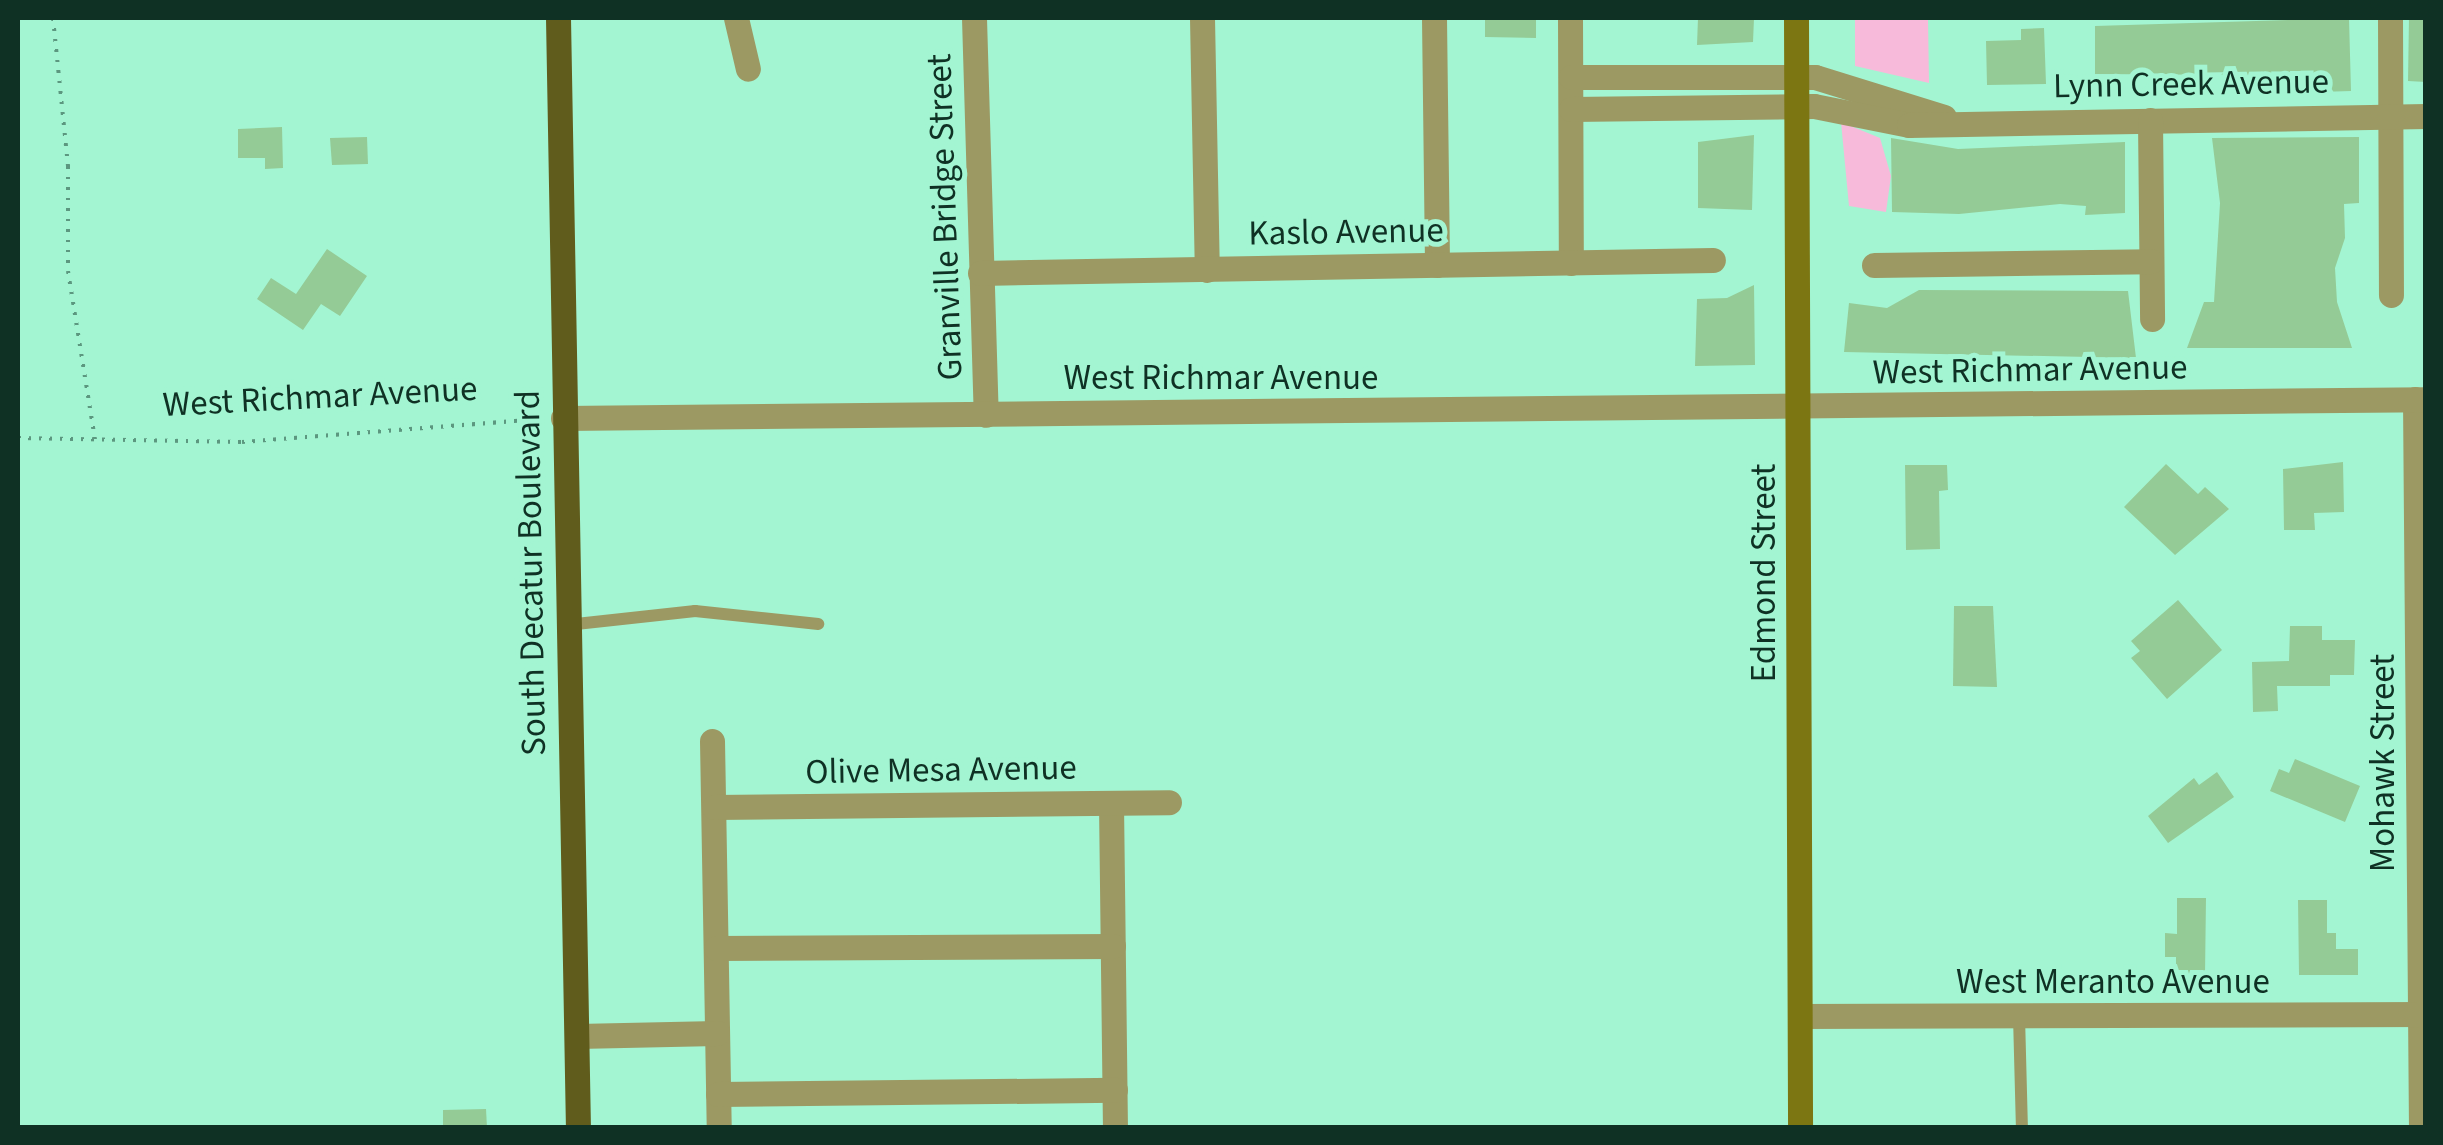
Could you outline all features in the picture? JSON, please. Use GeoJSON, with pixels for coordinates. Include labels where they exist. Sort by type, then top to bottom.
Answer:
{"type":"FeatureCollection","features":[{"type":"Feature","properties":{"kind":"main road","name":"South Decatur Boulevard"},"geometry":{"type":"LineString","coordinates":[[558,18],[562,418],[578,1128]]}},
{"type":"Feature","properties":{"kind":"street"},"geometry":{"type":"LineString","coordinates":[[736,18],[748,69]]}},
{"type":"Feature","properties":{"kind":"street","name":"Granville Bridge Street"},"geometry":{"type":"LineString","coordinates":[[974,18],[986,415]]}},
{"type":"Feature","properties":{"kind":"street"},"geometry":{"type":"LineString","coordinates":[[1202,18],[1207,270]]}},
{"type":"Feature","properties":{"kind":"street"},"geometry":{"type":"LineString","coordinates":[[1434,18],[1437,266]]}},
{"type":"Feature","properties":{"kind":"street"},"geometry":{"type":"LineString","coordinates":[[1570,18],[1571,263]]}},
{"type":"Feature","properties":{"kind":"street","name":"Edmond Street"},"geometry":{"type":"LineString","coordinates":[[1796,18],[1800,1128]]}},
{"type":"Feature","properties":{"kind":"street"},"geometry":{"type":"LineString","coordinates":[[2390,18],[2391,295]]}},
{"type":"Feature","properties":{"kind":"street","name":"Lynn Creek Avenue"},"geometry":{"type":"LineString","coordinates":[[1571,77],[1826,79],[1896,114]]}},
{"type":"Feature","properties":{"kind":"street","name":"Lynn Creek Avenue"},"geometry":{"type":"LineString","coordinates":[[1571,109],[1796,106],[1958,122],[2426,116]]}},
{"type":"Feature","properties":{"kind":"street"},"geometry":{"type":"LineString","coordinates":[[2150,120],[2152,318]]}},
{"type":"Feature","properties":{"kind":"street","name":"Kaslo Avenue"},"geometry":{"type":"LineString","coordinates":[[980,273],[1714,260]]}},
{"type":"Feature","properties":{"kind":"street"},"geometry":{"type":"LineString","coordinates":[[1874,266],[2151,261]]}},
{"type":"Feature","properties":{"kind":"street","name":"West Richmar Avenue"},"geometry":{"type":"LineString","coordinates":[[562,418],[1799,409],[2420,399]]}},
{"type":"Feature","properties":{"kind":"street","name":"Mohawk Street"},"geometry":{"type":"LineString","coordinates":[[2420,399],[2421,1128]]}},
{"type":"Feature","properties":{"kind":"street"},"geometry":{"type":"LineString","coordinates":[[712,741],[719,1128]]}},
{"type":"Feature","properties":{"kind":"street","name":"Olive Mesa Avenue"},"geometry":{"type":"LineString","coordinates":[[714,807],[1169,802]]}},
{"type":"Feature","properties":{"kind":"street"},"geometry":{"type":"LineString","coordinates":[[1111,803],[1115,1128]]}},
{"type":"Feature","properties":{"kind":"street"},"geometry":{"type":"LineString","coordinates":[[716,948],[1113,946]]}},
{"type":"Feature","properties":{"kind":"street","name":"West Meranto Avenue"},"geometry":{"type":"LineString","coordinates":[[1800,1016],[2422,1014]]}},
{"type":"Feature","properties":{"kind":"street"},"geometry":{"type":"LineString","coordinates":[[577,1036],[717,1033]]}},
{"type":"Feature","properties":{"kind":"street"},"geometry":{"type":"LineString","coordinates":[[718,1094],[1115,1090]]}},
{"type":"Feature","properties":{"kind":"lane"},"geometry":{"type":"LineString","coordinates":[[1636,77],[1637,108]]}},
{"type":"Feature","properties":{"kind":"lane"},"geometry":{"type":"LineString","coordinates":[[567,625],[696,610],[818,624]]}},
{"type":"Feature","properties":{"kind":"lane"},"geometry":{"type":"LineString","coordinates":[[2019,1016],[2022,1128]]}},
{"type":"Feature","properties":{"kind":"path"},"geometry":{"type":"LineString","coordinates":[[54,18],[68,166],[68,270],[95,440]]}},
{"type":"Feature","properties":{"kind":"path","name":"West Richmar Avenue"},"geometry":{"type":"LineString","coordinates":[[18,438],[279,440],[562,418]]}},
{"type":"Feature","properties":{"kind":"shaded area"},"geometry":{"type":"Polygon","coordinates":[[[1855,18],[1928,18],[1929,83],[1855,66],[1855,18]]]}},
{"type":"Feature","properties":{"kind":"shaded area"},"geometry":{"type":"Polygon","coordinates":[[[1841,122],[1880,138],[1891,176],[1886,212],[1849,206],[1841,122]]]}},
{"type":"Feature","properties":{"kind":"building"},"geometry":{"type":"Polygon","coordinates":[[[1485,18],[1536,18],[1536,38],[1485,37],[1485,18]]]}},
{"type":"Feature","properties":{"kind":"building"},"geometry":{"type":"Polygon","coordinates":[[[1698,18],[1754,18],[1753,42],[1697,45],[1698,18]]]}},
{"type":"Feature","properties":{"kind":"building"},"geometry":{"type":"Polygon","coordinates":[[[2349,18],[2351,91],[2288,93],[2286,80],[2242,75],[2095,74],[2095,26],[2349,18]]]}},
{"type":"Feature","properties":{"kind":"building"},"geometry":{"type":"Polygon","coordinates":[[[2409,18],[2426,18],[2426,82],[2408,81],[2409,18]]]}},
{"type":"Feature","properties":{"kind":"building"},"geometry":{"type":"Polygon","coordinates":[[[2044,28],[2046,84],[1987,85],[1986,41],[2021,40],[2021,29],[2044,28]]]}},
{"type":"Feature","properties":{"kind":"building"},"geometry":{"type":"Polygon","coordinates":[[[282,127],[283,168],[265,169],[265,158],[238,158],[238,129],[282,127]]]}},
{"type":"Feature","properties":{"kind":"building"},"geometry":{"type":"Polygon","coordinates":[[[1754,135],[1752,210],[1698,208],[1698,142],[1754,135]]]}},
{"type":"Feature","properties":{"kind":"building"},"geometry":{"type":"Polygon","coordinates":[[[367,137],[368,164],[332,165],[330,138],[367,137]]]}},
{"type":"Feature","properties":{"kind":"building"},"geometry":{"type":"Polygon","coordinates":[[[2359,137],[2359,203],[2344,204],[2345,238],[2335,268],[2337,302],[2352,348],[2187,348],[2204,302],[2214,302],[2220,203],[2212,138],[2359,137]]]}},
{"type":"Feature","properties":{"kind":"building"},"geometry":{"type":"Polygon","coordinates":[[[1891,138],[1958,149],[2125,142],[2125,213],[2085,215],[2086,206],[2060,204],[1959,214],[1892,212],[1891,138]]]}},
{"type":"Feature","properties":{"kind":"building"},"geometry":{"type":"Polygon","coordinates":[[[327,249],[367,276],[340,316],[321,304],[303,330],[257,299],[271,278],[296,294],[327,249]]]}},
{"type":"Feature","properties":{"kind":"building"},"geometry":{"type":"Polygon","coordinates":[[[1754,285],[1755,365],[1695,366],[1697,299],[1727,298],[1754,285]]]}},
{"type":"Feature","properties":{"kind":"building"},"geometry":{"type":"Polygon","coordinates":[[[1919,290],[2128,291],[2136,358],[1844,352],[1849,303],[1887,308],[1919,290]]]}},
{"type":"Feature","properties":{"kind":"building"},"geometry":{"type":"Polygon","coordinates":[[[2343,462],[2344,512],[2314,513],[2315,530],[2284,530],[2283,469],[2343,462]]]}},
{"type":"Feature","properties":{"kind":"building"},"geometry":{"type":"Polygon","coordinates":[[[2166,464],[2198,494],[2205,487],[2229,509],[2175,555],[2124,507],[2166,464]]]}},
{"type":"Feature","properties":{"kind":"building"},"geometry":{"type":"Polygon","coordinates":[[[1905,465],[1947,465],[1948,490],[1939,491],[1940,549],[1906,550],[1905,465]]]}},
{"type":"Feature","properties":{"kind":"building"},"geometry":{"type":"Polygon","coordinates":[[[2178,600],[2222,650],[2167,699],[2131,658],[2140,651],[2131,641],[2178,600]]]}},
{"type":"Feature","properties":{"kind":"building"},"geometry":{"type":"Polygon","coordinates":[[[1954,606],[1993,606],[1997,687],[1953,686],[1954,606]]]}},
{"type":"Feature","properties":{"kind":"building"},"geometry":{"type":"Polygon","coordinates":[[[2290,626],[2322,626],[2322,640],[2355,640],[2354,675],[2330,675],[2330,686],[2277,686],[2278,711],[2253,712],[2252,662],[2289,661],[2290,626]]]}},
{"type":"Feature","properties":{"kind":"building"},"geometry":{"type":"Polygon","coordinates":[[[2295,759],[2360,786],[2345,822],[2270,791],[2279,769],[2289,773],[2295,759]]]}},
{"type":"Feature","properties":{"kind":"building"},"geometry":{"type":"Polygon","coordinates":[[[2217,772],[2234,797],[2168,843],[2148,816],[2194,778],[2199,785],[2217,772]]]}},
{"type":"Feature","properties":{"kind":"building"},"geometry":{"type":"Polygon","coordinates":[[[2177,898],[2206,898],[2205,975],[2176,975],[2176,957],[2165,957],[2165,933],[2177,934],[2177,898]]]}},
{"type":"Feature","properties":{"kind":"building"},"geometry":{"type":"Polygon","coordinates":[[[2298,900],[2327,900],[2327,933],[2336,933],[2336,949],[2358,949],[2358,975],[2299,975],[2298,900]]]}},
{"type":"Feature","properties":{"kind":"building"},"geometry":{"type":"Polygon","coordinates":[[[486,1109],[487,1128],[443,1128],[443,1110],[486,1109]]]}}]}
